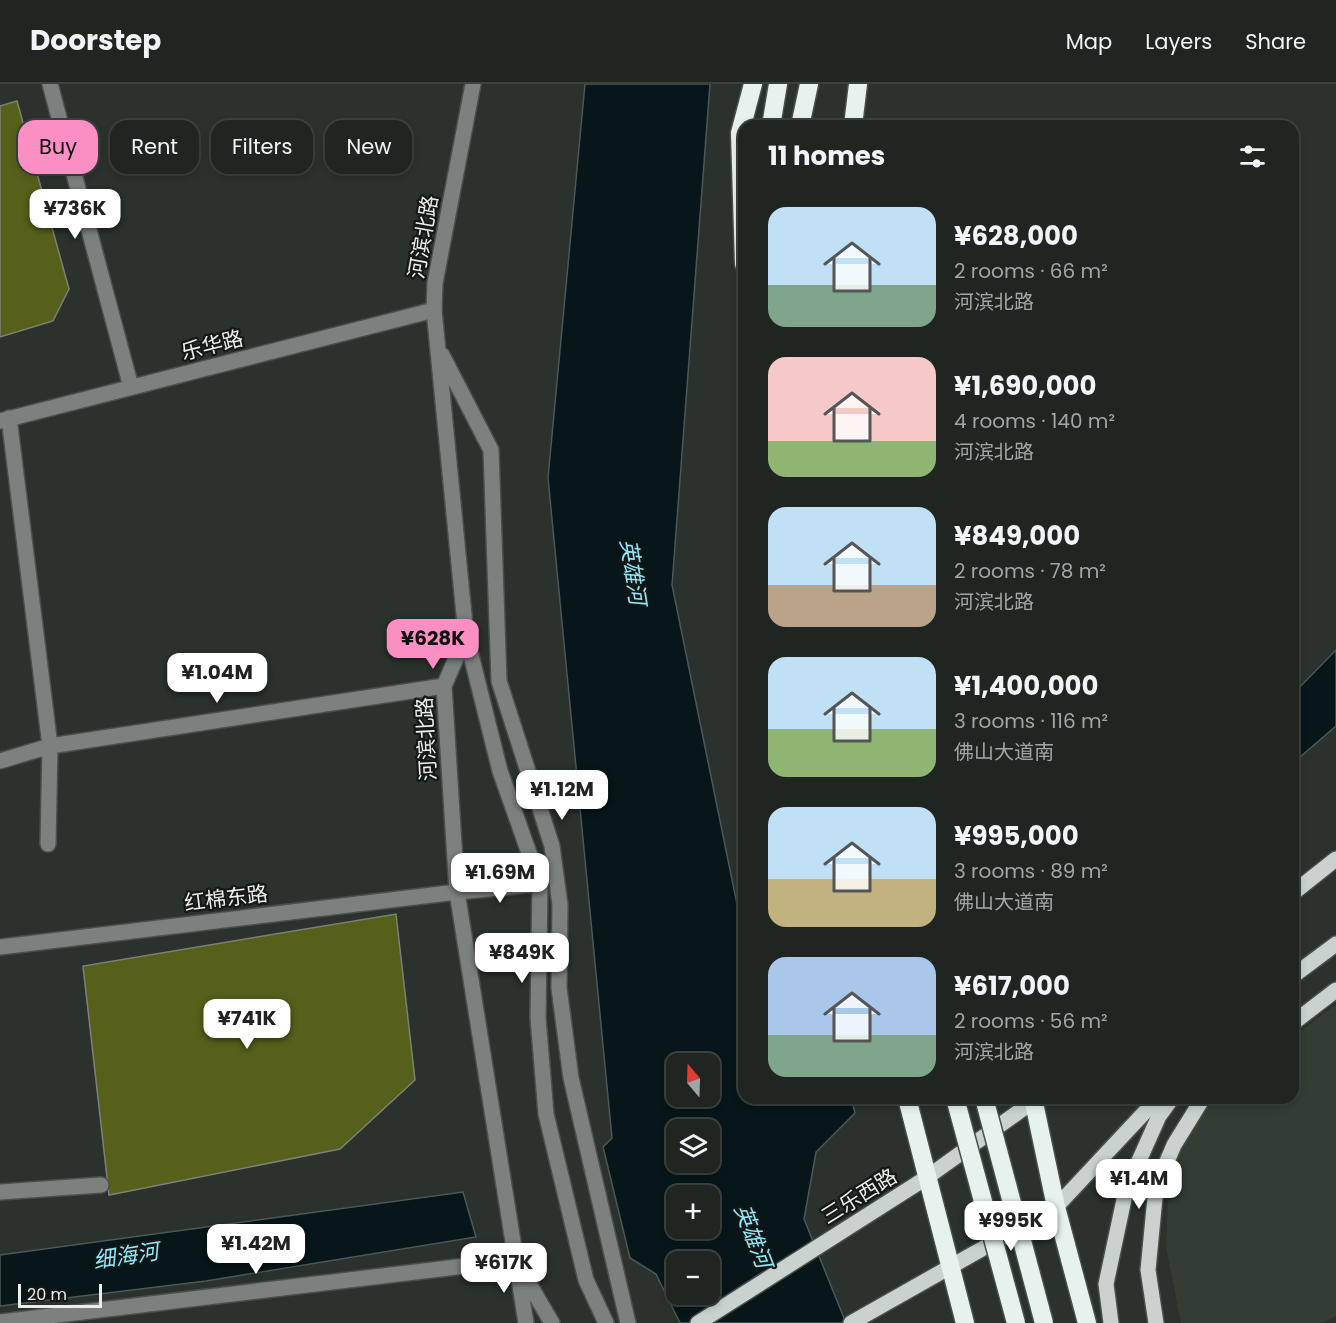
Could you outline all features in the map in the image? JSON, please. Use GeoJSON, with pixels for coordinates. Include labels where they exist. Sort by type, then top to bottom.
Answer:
{"type":"FeatureCollection","features":[{"type":"Feature","properties":{"kind":"highway"},"geometry":{"type":"LineString","coordinates":[[743,120],[753,84]]}},
{"type":"Feature","properties":{"kind":"highway"},"geometry":{"type":"LineString","coordinates":[[772,120],[778,84]]}},
{"type":"Feature","properties":{"kind":"highway"},"geometry":{"type":"LineString","coordinates":[[801,120],[809,84]]}},
{"type":"Feature","properties":{"kind":"highway"},"geometry":{"type":"LineString","coordinates":[[854,120],[858,84]]}},
{"type":"Feature","properties":{"kind":"highway"},"geometry":{"type":"LineString","coordinates":[[908,1104],[965,1323]]}},
{"type":"Feature","properties":{"kind":"highway"},"geometry":{"type":"LineString","coordinates":[[957,1104],[1016,1323]]}},
{"type":"Feature","properties":{"kind":"highway"},"geometry":{"type":"LineString","coordinates":[[986,1104],[1044,1323]]}},
{"type":"Feature","properties":{"kind":"highway"},"geometry":{"type":"LineString","coordinates":[[1036,1104],[1056,1207],[1087,1323]]}},
{"type":"Feature","properties":{"kind":"main road"},"geometry":{"type":"LineString","coordinates":[[1299,888],[1336,859]]}},
{"type":"Feature","properties":{"kind":"main road"},"geometry":{"type":"LineString","coordinates":[[1299,972],[1336,944]]}},
{"type":"Feature","properties":{"kind":"main road"},"geometry":{"type":"LineString","coordinates":[[1299,1018],[1336,990]]}},
{"type":"Feature","properties":{"kind":"main road","name":"三乐西路"},"geometry":{"type":"LineString","coordinates":[[698,1323],[926,1178],[1028,1104]]}},
{"type":"Feature","properties":{"kind":"main road"},"geometry":{"type":"LineString","coordinates":[[850,1323],[1056,1207],[1152,1104]]}},
{"type":"Feature","properties":{"kind":"main road"},"geometry":{"type":"LineString","coordinates":[[1111,1323],[1106,1284],[1126,1190],[1159,1116],[1168,1104]]}},
{"type":"Feature","properties":{"kind":"main road"},"geometry":{"type":"LineString","coordinates":[[1156,1323],[1148,1270],[1156,1187],[1174,1145],[1199,1104]]}},
{"type":"Feature","properties":{"kind":"street"},"geometry":{"type":"LineString","coordinates":[[50,84],[131,387]]}},
{"type":"Feature","properties":{"kind":"street","name":"河滨北路"},"geometry":{"type":"LineString","coordinates":[[472,84],[435,283],[434,310],[466,635],[444,686],[457,892],[526,1323]]}},
{"type":"Feature","properties":{"kind":"street","name":"乐华路"},"geometry":{"type":"LineString","coordinates":[[4,419],[434,310]]}},
{"type":"Feature","properties":{"kind":"street"},"geometry":{"type":"LineString","coordinates":[[438,346],[491,450],[499,681],[552,846],[560,905],[559,988],[571,1078],[628,1323]]}},
{"type":"Feature","properties":{"kind":"street"},"geometry":{"type":"LineString","coordinates":[[4,419],[50,746],[48,844]]}},
{"type":"Feature","properties":{"kind":"street"},"geometry":{"type":"LineString","coordinates":[[466,635],[500,771],[540,884],[538,1018],[546,1114],[586,1280],[606,1323]]}},
{"type":"Feature","properties":{"kind":"street"},"geometry":{"type":"LineString","coordinates":[[0,761],[50,746],[444,686]]}},
{"type":"Feature","properties":{"kind":"street","name":"红棉东路"},"geometry":{"type":"LineString","coordinates":[[0,947],[540,884]]}},
{"type":"Feature","properties":{"kind":"street"},"geometry":{"type":"LineString","coordinates":[[0,1192],[101,1185]]}},
{"type":"Feature","properties":{"kind":"street"},"geometry":{"type":"LineString","coordinates":[[0,1322],[515,1260],[552,1323]]}},
{"type":"Feature","properties":{"kind":"shaded area"},"geometry":{"type":"Polygon","coordinates":[[[1336,1004],[1336,1316],[1322,1323],[1181,1323],[1166,1247],[1169,1172],[1188,1136],[1210,1104],[1299,1104],[1299,1032],[1336,1004]]]}},
{"type":"Feature","properties":{"kind":"water","name":"英雄河"},"geometry":{"type":"Polygon","coordinates":[[[585,84],[710,84],[672,585],[738,909],[738,1104],[853,1104],[855,1113],[816,1152],[804,1219],[846,1323],[680,1323],[671,1305],[720,1305],[720,1251],[666,1251],[666,1294],[656,1274],[630,1258],[603,1147],[612,1138],[548,478],[585,84]]]}},
{"type":"Feature","properties":{"kind":"water"},"geometry":{"type":"Polygon","coordinates":[[[1336,650],[1336,726],[1299,758],[1299,688],[1336,650]]]}},
{"type":"Feature","properties":{"kind":"water","name":"细海河"},"geometry":{"type":"Polygon","coordinates":[[[463,1192],[476,1237],[206,1281],[0,1306],[0,1255],[463,1192]]]}},
{"type":"Feature","properties":{"kind":"building"},"geometry":{"type":"Polygon","coordinates":[[[17,101],[22,120],[18,120],[18,174],[37,174],[69,289],[53,321],[0,337],[0,106],[17,101]]]}},
{"type":"Feature","properties":{"kind":"building"},"geometry":{"type":"Polygon","coordinates":[[[396,914],[415,1080],[340,1149],[109,1195],[83,966],[396,914]]]}}]}
